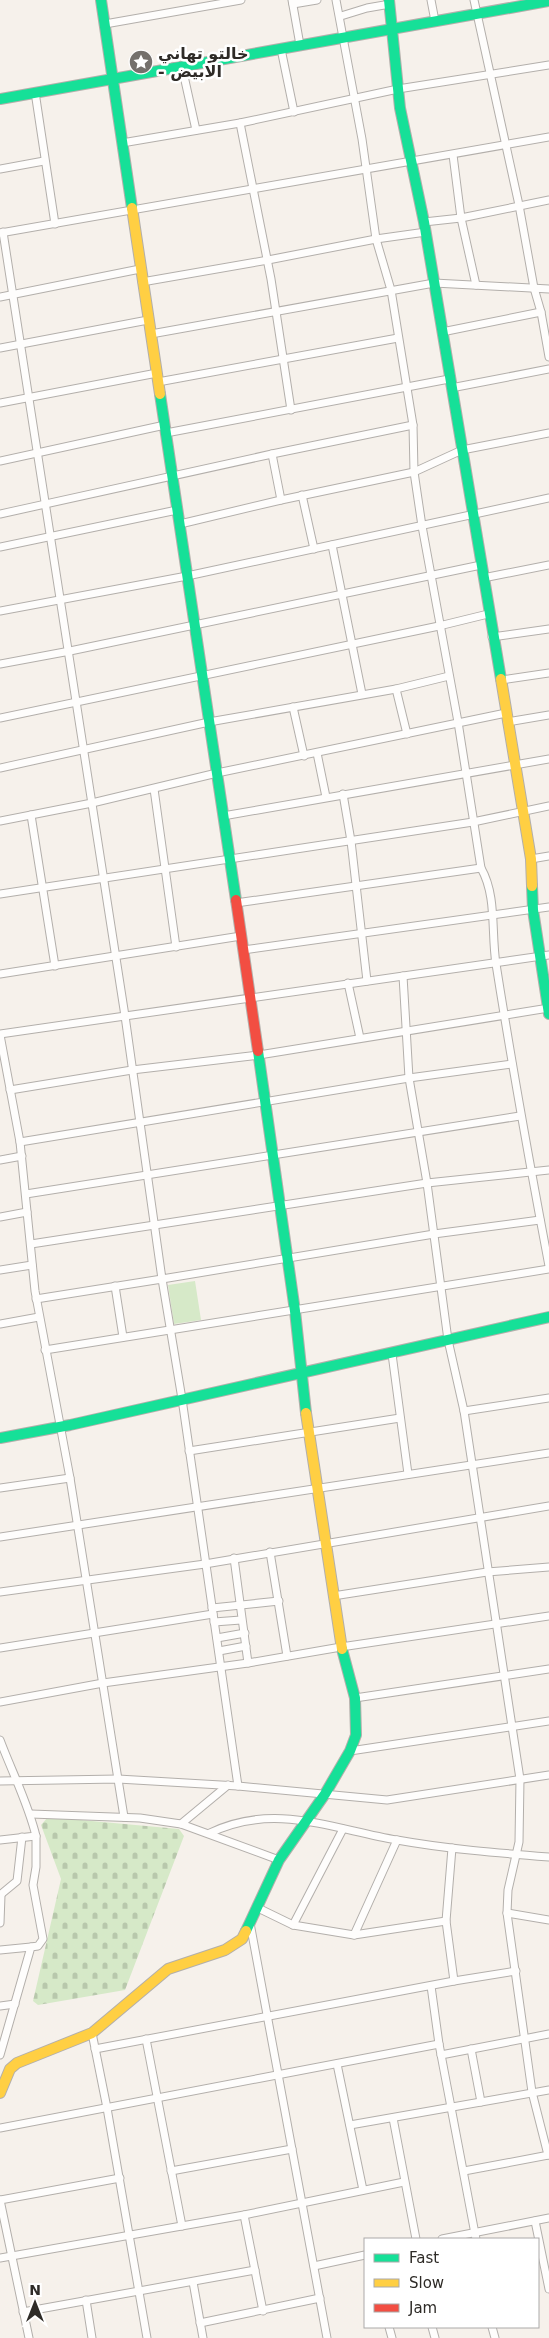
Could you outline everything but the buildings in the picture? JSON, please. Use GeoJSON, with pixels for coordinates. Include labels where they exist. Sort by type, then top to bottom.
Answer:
{"type":"FeatureCollection","features":[{"type":"Feature","properties":{"kind":"street"},"geometry":{"type":"LineString","coordinates":[[0,2092],[5,2069],[92,2033],[168,1969],[181,1962],[223,1952],[234,1947],[242,1939],[279,1860],[325,1794],[350,1751],[358,1728],[355,1698],[341,1646],[316,1488],[300,1372],[295,1311],[264,1102],[259,1055],[101,0]]}},
{"type":"Feature","properties":{"kind":"street"},"geometry":{"type":"LineString","coordinates":[[187,0],[188,9]]}},
{"type":"Feature","properties":{"kind":"street"},"geometry":{"type":"LineString","coordinates":[[104,24],[241,0]]}},
{"type":"Feature","properties":{"kind":"street"},"geometry":{"type":"LineString","coordinates":[[300,45],[293,2],[317,0]]}},
{"type":"Feature","properties":{"kind":"street"},"geometry":{"type":"LineString","coordinates":[[45,1350],[295,1311],[549,1268],[533,1171],[520,1116],[496,961],[493,914],[487,879],[481,868],[464,773],[458,722],[422,526],[414,472],[413,425],[391,290],[376,238],[362,139],[341,16],[336,0]]}},
{"type":"Feature","properties":{"kind":"street"},"geometry":{"type":"LineString","coordinates":[[366,0],[367,8]]}},
{"type":"Feature","properties":{"kind":"street"},"geometry":{"type":"LineString","coordinates":[[431,0],[436,21]]}},
{"type":"Feature","properties":{"kind":"street"},"geometry":{"type":"LineString","coordinates":[[474,0],[519,205],[549,357]]}},
{"type":"Feature","properties":{"kind":"street"},"geometry":{"type":"LineString","coordinates":[[0,99],[549,1]]}},
{"type":"Feature","properties":{"kind":"street"},"geometry":{"type":"LineString","coordinates":[[10,1090],[132,1070],[259,1055],[548,1010],[544,956],[533,910],[530,859],[488,614],[474,514],[450,384],[425,227],[409,161],[398,89],[394,28],[390,2],[341,16]]}},
{"type":"Feature","properties":{"kind":"street"},"geometry":{"type":"LineString","coordinates":[[281,49],[294,112]]}},
{"type":"Feature","properties":{"kind":"street"},"geometry":{"type":"LineString","coordinates":[[122,143],[240,123],[398,89],[549,65]]}},
{"type":"Feature","properties":{"kind":"street"},"geometry":{"type":"LineString","coordinates":[[182,67],[196,130]]}},
{"type":"Feature","properties":{"kind":"street"},"geometry":{"type":"LineString","coordinates":[[35,92],[54,224]]}},
{"type":"Feature","properties":{"kind":"street"},"geometry":{"type":"LineString","coordinates":[[240,123],[268,260],[291,410]]}},
{"type":"Feature","properties":{"kind":"street"},"geometry":{"type":"LineString","coordinates":[[238,1786],[182,1399],[146,1176],[125,1016],[70,651],[2,233],[549,136]]}},
{"type":"Feature","properties":{"kind":"street"},"geometry":{"type":"LineString","coordinates":[[453,154],[461,218],[476,285]]}},
{"type":"Feature","properties":{"kind":"street"},"geometry":{"type":"LineString","coordinates":[[0,169],[44,161]]}},
{"type":"Feature","properties":{"kind":"street"},"geometry":{"type":"LineString","coordinates":[[142,282],[268,260],[549,200]]}},
{"type":"Feature","properties":{"kind":"street"},"geometry":{"type":"LineString","coordinates":[[0,297],[140,269]]}},
{"type":"Feature","properties":{"kind":"street"},"geometry":{"type":"LineString","coordinates":[[151,334],[434,283],[549,289]]}},
{"type":"Feature","properties":{"kind":"street"},"geometry":{"type":"LineString","coordinates":[[442,332],[541,312]]}},
{"type":"Feature","properties":{"kind":"street"},"geometry":{"type":"LineString","coordinates":[[0,348],[148,320]]}},
{"type":"Feature","properties":{"kind":"street"},"geometry":{"type":"LineString","coordinates":[[0,403],[398,338]]}},
{"type":"Feature","properties":{"kind":"street"},"geometry":{"type":"LineString","coordinates":[[0,461],[165,429],[291,410],[406,388],[450,384],[549,369]]}},
{"type":"Feature","properties":{"kind":"street"},"geometry":{"type":"LineString","coordinates":[[0,514],[172,475],[413,425]]}},
{"type":"Feature","properties":{"kind":"street"},"geometry":{"type":"LineString","coordinates":[[180,524],[302,495],[414,472],[462,450],[549,433]]}},
{"type":"Feature","properties":{"kind":"street"},"geometry":{"type":"LineString","coordinates":[[272,454],[281,500]]}},
{"type":"Feature","properties":{"kind":"street"},"geometry":{"type":"LineString","coordinates":[[302,495],[314,549]]}},
{"type":"Feature","properties":{"kind":"street"},"geometry":{"type":"LineString","coordinates":[[0,611],[187,576],[549,498]]}},
{"type":"Feature","properties":{"kind":"street"},"geometry":{"type":"LineString","coordinates":[[0,547],[177,510]]}},
{"type":"Feature","properties":{"kind":"street"},"geometry":{"type":"LineString","coordinates":[[332,545],[362,694]]}},
{"type":"Feature","properties":{"kind":"street"},"geometry":{"type":"LineString","coordinates":[[0,664],[343,595],[481,565]]}},
{"type":"Feature","properties":{"kind":"street"},"geometry":{"type":"LineString","coordinates":[[483,578],[549,565]]}},
{"type":"Feature","properties":{"kind":"street"},"geometry":{"type":"LineString","coordinates":[[0,718],[439,626],[488,614]]}},
{"type":"Feature","properties":{"kind":"street"},"geometry":{"type":"LineString","coordinates":[[492,637],[549,629]]}},
{"type":"Feature","properties":{"kind":"street"},"geometry":{"type":"LineString","coordinates":[[500,680],[549,673]]}},
{"type":"Feature","properties":{"kind":"street"},"geometry":{"type":"LineString","coordinates":[[0,768],[209,722],[396,689],[449,676]]}},
{"type":"Feature","properties":{"kind":"street"},"geometry":{"type":"LineString","coordinates":[[396,689],[407,734]]}},
{"type":"Feature","properties":{"kind":"street"},"geometry":{"type":"LineString","coordinates":[[293,707],[304,756]]}},
{"type":"Feature","properties":{"kind":"street"},"geometry":{"type":"LineString","coordinates":[[0,821],[92,803],[217,773],[458,722],[549,715]]}},
{"type":"Feature","properties":{"kind":"street"},"geometry":{"type":"LineString","coordinates":[[318,753],[326,797]]}},
{"type":"Feature","properties":{"kind":"street"},"geometry":{"type":"LineString","coordinates":[[223,816],[549,759]]}},
{"type":"Feature","properties":{"kind":"street"},"geometry":{"type":"LineString","coordinates":[[154,789],[176,947]]}},
{"type":"Feature","properties":{"kind":"street"},"geometry":{"type":"LineString","coordinates":[[343,794],[367,981]]}},
{"type":"Feature","properties":{"kind":"street"},"geometry":{"type":"LineString","coordinates":[[0,894],[473,822],[549,806]]}},
{"type":"Feature","properties":{"kind":"street"},"geometry":{"type":"LineString","coordinates":[[31,815],[55,966]]}},
{"type":"Feature","properties":{"kind":"street"},"geometry":{"type":"LineString","coordinates":[[530,859],[549,856]]}},
{"type":"Feature","properties":{"kind":"street"},"geometry":{"type":"LineString","coordinates":[[236,903],[481,868]]}},
{"type":"Feature","properties":{"kind":"street"},"geometry":{"type":"LineString","coordinates":[[243,950],[549,907]]}},
{"type":"Feature","properties":{"kind":"street"},"geometry":{"type":"LineString","coordinates":[[0,974],[241,936]]}},
{"type":"Feature","properties":{"kind":"street"},"geometry":{"type":"LineString","coordinates":[[124,1817],[78,1525],[36,1299],[22,1156],[0,1035],[496,961],[544,956]]}},
{"type":"Feature","properties":{"kind":"street"},"geometry":{"type":"LineString","coordinates":[[403,976],[409,1078],[427,1183],[448,1340],[464,1411],[520,1779],[520,1828],[517,1855],[510,1880],[507,1913],[532,2092],[549,2155],[464,2171]]}},
{"type":"Feature","properties":{"kind":"street"},"geometry":{"type":"LineString","coordinates":[[348,983],[360,1038]]}},
{"type":"Feature","properties":{"kind":"street"},"geometry":{"type":"LineString","coordinates":[[20,1142],[409,1078],[512,1064]]}},
{"type":"Feature","properties":{"kind":"street"},"geometry":{"type":"LineString","coordinates":[[26,1194],[520,1116]]}},
{"type":"Feature","properties":{"kind":"street"},"geometry":{"type":"LineString","coordinates":[[0,1160],[22,1156]]}},
{"type":"Feature","properties":{"kind":"street"},"geometry":{"type":"LineString","coordinates":[[31,1244],[427,1183],[549,1170]]}},
{"type":"Feature","properties":{"kind":"street"},"geometry":{"type":"LineString","coordinates":[[0,1217],[27,1212]]}},
{"type":"Feature","properties":{"kind":"street"},"geometry":{"type":"LineString","coordinates":[[36,1299],[162,1280],[434,1234],[540,1220]]}},
{"type":"Feature","properties":{"kind":"street"},"geometry":{"type":"LineString","coordinates":[[0,1270],[32,1265]]}},
{"type":"Feature","properties":{"kind":"street"},"geometry":{"type":"LineString","coordinates":[[115,1286],[123,1337]]}},
{"type":"Feature","properties":{"kind":"street"},"geometry":{"type":"LineString","coordinates":[[0,1324],[39,1317]]}},
{"type":"Feature","properties":{"kind":"street"},"geometry":{"type":"LineString","coordinates":[[0,1438],[60,1427],[300,1372],[392,1354],[549,1317]]}},
{"type":"Feature","properties":{"kind":"street"},"geometry":{"type":"LineString","coordinates":[[392,1354],[408,1474]]}},
{"type":"Feature","properties":{"kind":"street"},"geometry":{"type":"LineString","coordinates":[[464,1411],[549,1398]]}},
{"type":"Feature","properties":{"kind":"street"},"geometry":{"type":"LineString","coordinates":[[189,1450],[400,1418]]}},
{"type":"Feature","properties":{"kind":"street"},"geometry":{"type":"LineString","coordinates":[[0,1537],[549,1453]]}},
{"type":"Feature","properties":{"kind":"street"},"geometry":{"type":"LineString","coordinates":[[0,1488],[70,1478]]}},
{"type":"Feature","properties":{"kind":"street"},"geometry":{"type":"LineString","coordinates":[[0,1592],[205,1564],[549,1506]]}},
{"type":"Feature","properties":{"kind":"street"},"geometry":{"type":"LineString","coordinates":[[270,1552],[287,1656]]}},
{"type":"Feature","properties":{"kind":"street"},"geometry":{"type":"LineString","coordinates":[[234,1558],[248,1663]]}},
{"type":"Feature","properties":{"kind":"street"},"geometry":{"type":"LineString","coordinates":[[333,1596],[487,1572],[549,1567]]}},
{"type":"Feature","properties":{"kind":"street"},"geometry":{"type":"LineString","coordinates":[[0,1648],[213,1615],[239,1605],[279,1601]]}},
{"type":"Feature","properties":{"kind":"street"},"geometry":{"type":"LineString","coordinates":[[213,1615],[241,1620]]}},
{"type":"Feature","properties":{"kind":"street"},"geometry":{"type":"LineString","coordinates":[[0,1702],[103,1683],[248,1663],[341,1646],[549,1616]]}},
{"type":"Feature","properties":{"kind":"street"},"geometry":{"type":"LineString","coordinates":[[217,1638],[245,1633]]}},
{"type":"Feature","properties":{"kind":"street"},"geometry":{"type":"LineString","coordinates":[[219,1651],[246,1646]]}},
{"type":"Feature","properties":{"kind":"street"},"geometry":{"type":"LineString","coordinates":[[355,1698],[549,1669]]}},
{"type":"Feature","properties":{"kind":"street"},"geometry":{"type":"LineString","coordinates":[[350,1751],[549,1721]]}},
{"type":"Feature","properties":{"kind":"street"},"geometry":{"type":"LineString","coordinates":[[0,1740],[14,1779],[31,1814],[36,1836],[36,1867],[33,1885],[42,1939],[38,1946],[0,1950]]}},
{"type":"Feature","properties":{"kind":"street"},"geometry":{"type":"LineString","coordinates":[[0,1780],[118,1778],[238,1786],[387,1800],[549,1775]]}},
{"type":"Feature","properties":{"kind":"street"},"geometry":{"type":"LineString","coordinates":[[181,1824],[228,1786]]}},
{"type":"Feature","properties":{"kind":"street"},"geometry":{"type":"LineString","coordinates":[[31,1814],[124,1817],[181,1824],[210,1833],[279,1860]]}},
{"type":"Feature","properties":{"kind":"street"},"geometry":{"type":"LineString","coordinates":[[210,1833],[241,1821],[272,1818],[306,1820],[397,1840],[452,1848],[549,1857]]}},
{"type":"Feature","properties":{"kind":"street"},"geometry":{"type":"LineString","coordinates":[[293,1924],[343,1829]]}},
{"type":"Feature","properties":{"kind":"street"},"geometry":{"type":"LineString","coordinates":[[0,1840],[36,1836]]}},
{"type":"Feature","properties":{"kind":"street"},"geometry":{"type":"LineString","coordinates":[[0,1923],[1,1895],[17,1882],[22,1837]]}},
{"type":"Feature","properties":{"kind":"street"},"geometry":{"type":"LineString","coordinates":[[354,1935],[397,1840]]}},
{"type":"Feature","properties":{"kind":"street"},"geometry":{"type":"LineString","coordinates":[[452,1848],[446,1921],[454,1981]]}},
{"type":"Feature","properties":{"kind":"street"},"geometry":{"type":"LineString","coordinates":[[258,1908],[293,1924],[354,1935],[446,1921]]}},
{"type":"Feature","properties":{"kind":"street"},"geometry":{"type":"LineString","coordinates":[[507,1913],[549,1920]]}},
{"type":"Feature","properties":{"kind":"street"},"geometry":{"type":"LineString","coordinates":[[250,1923],[327,2338]]}},
{"type":"Feature","properties":{"kind":"street"},"geometry":{"type":"LineString","coordinates":[[0,2055],[31,1947]]}},
{"type":"Feature","properties":{"kind":"street"},"geometry":{"type":"LineString","coordinates":[[96,2050],[454,1981],[516,1971]]}},
{"type":"Feature","properties":{"kind":"street"},"geometry":{"type":"LineString","coordinates":[[431,1986],[439,2044],[476,2236]]}},
{"type":"Feature","properties":{"kind":"street"},"geometry":{"type":"LineString","coordinates":[[0,2006],[15,2004]]}},
{"type":"Feature","properties":{"kind":"street"},"geometry":{"type":"LineString","coordinates":[[92,2033],[120,2178],[147,2338]]}},
{"type":"Feature","properties":{"kind":"street"},"geometry":{"type":"LineString","coordinates":[[442,2055],[549,2034]]}},
{"type":"Feature","properties":{"kind":"street"},"geometry":{"type":"LineString","coordinates":[[146,2039],[182,2226]]}},
{"type":"Feature","properties":{"kind":"street"},"geometry":{"type":"LineString","coordinates":[[0,2128],[439,2044]]}},
{"type":"Feature","properties":{"kind":"street"},"geometry":{"type":"LineString","coordinates":[[471,2049],[481,2102]]}},
{"type":"Feature","properties":{"kind":"street"},"geometry":{"type":"LineString","coordinates":[[337,2064],[363,2190]]}},
{"type":"Feature","properties":{"kind":"street"},"geometry":{"type":"LineString","coordinates":[[350,2125],[549,2090]]}},
{"type":"Feature","properties":{"kind":"street"},"geometry":{"type":"LineString","coordinates":[[393,2118],[416,2238]]}},
{"type":"Feature","properties":{"kind":"street"},"geometry":{"type":"LineString","coordinates":[[171,2171],[292,2149]]}},
{"type":"Feature","properties":{"kind":"street"},"geometry":{"type":"LineString","coordinates":[[29,2338],[0,2200],[120,2178]]}},
{"type":"Feature","properties":{"kind":"street"},"geometry":{"type":"LineString","coordinates":[[0,2258],[244,2215],[404,2182]]}},
{"type":"Feature","properties":{"kind":"street"},"geometry":{"type":"LineString","coordinates":[[244,2215],[263,2311]]}},
{"type":"Feature","properties":{"kind":"street"},"geometry":{"type":"LineString","coordinates":[[453,2238],[476,2236],[549,2218]]}},
{"type":"Feature","properties":{"kind":"street"},"geometry":{"type":"LineString","coordinates":[[535,2221],[539,2238]]}},
{"type":"Feature","properties":{"kind":"street"},"geometry":{"type":"LineString","coordinates":[[539,2240],[549,2287]]}},
{"type":"Feature","properties":{"kind":"street"},"geometry":{"type":"LineString","coordinates":[[314,2266],[364,2255]]}},
{"type":"Feature","properties":{"kind":"street"},"geometry":{"type":"LineString","coordinates":[[23,2312],[254,2270]]}},
{"type":"Feature","properties":{"kind":"street"},"geometry":{"type":"LineString","coordinates":[[193,2282],[203,2338]]}},
{"type":"Feature","properties":{"kind":"street"},"geometry":{"type":"LineString","coordinates":[[200,2323],[320,2298]]}},
{"type":"Feature","properties":{"kind":"street"},"geometry":{"type":"LineString","coordinates":[[86,2300],[92,2338]]}},
{"type":"Feature","properties":{"kind":"green space"},"geometry":{"type":"Polygon","coordinates":[[[195,1281],[201,1320],[174,1324],[168,1285],[195,1281]]]}},
{"type":"Feature","properties":{"kind":"green space"},"geometry":{"type":"Polygon","coordinates":[[[48,1817],[179,1829],[184,1836],[125,1990],[38,2005],[33,2001],[61,1879],[41,1825],[48,1817]]]}},
{"type":"Feature","properties":{"kind":"traffic: fast"},"geometry":{"type":"LineString","coordinates":[[101,0],[132,208]]}},
{"type":"Feature","properties":{"kind":"traffic: fast"},"geometry":{"type":"LineString","coordinates":[[389,0],[400,108],[424,222],[501,679]]}},
{"type":"Feature","properties":{"kind":"traffic: fast"},"geometry":{"type":"LineString","coordinates":[[0,99],[549,1]]}},
{"type":"Feature","properties":{"kind":"traffic: fast"},"geometry":{"type":"LineString","coordinates":[[160,394],[236,900]]}},
{"type":"Feature","properties":{"kind":"traffic: fast"},"geometry":{"type":"LineString","coordinates":[[532,886],[533,910],[549,1014]]}},
{"type":"Feature","properties":{"kind":"traffic: fast"},"geometry":{"type":"LineString","coordinates":[[258,1051],[295,1311],[306,1413]]}},
{"type":"Feature","properties":{"kind":"traffic: fast"},"geometry":{"type":"LineString","coordinates":[[0,1438],[70,1425],[549,1317]]}},
{"type":"Feature","properties":{"kind":"traffic: fast"},"geometry":{"type":"LineString","coordinates":[[246,1931],[279,1860],[325,1794],[350,1751],[356,1735],[355,1698],[342,1649]]}},
{"type":"Feature","properties":{"kind":"traffic: slow"},"geometry":{"type":"LineString","coordinates":[[132,208],[160,394]]}},
{"type":"Feature","properties":{"kind":"traffic: slow"},"geometry":{"type":"LineString","coordinates":[[501,679],[531,859],[532,886]]}},
{"type":"Feature","properties":{"kind":"traffic: slow"},"geometry":{"type":"LineString","coordinates":[[306,1413],[342,1649]]}},
{"type":"Feature","properties":{"kind":"traffic: slow"},"geometry":{"type":"LineString","coordinates":[[0,2093],[10,2069],[17,2063],[92,2033],[168,1969],[225,1950],[242,1939],[246,1931]]}},
{"type":"Feature","properties":{"kind":"traffic: jam"},"geometry":{"type":"LineString","coordinates":[[236,900],[258,1051]]}},
{"type":"Feature","properties":{"kind":"place","name":"خالتو تهاني - الابيض"},"geometry":{"type":"Point","coordinates":[141,62]}}]}
